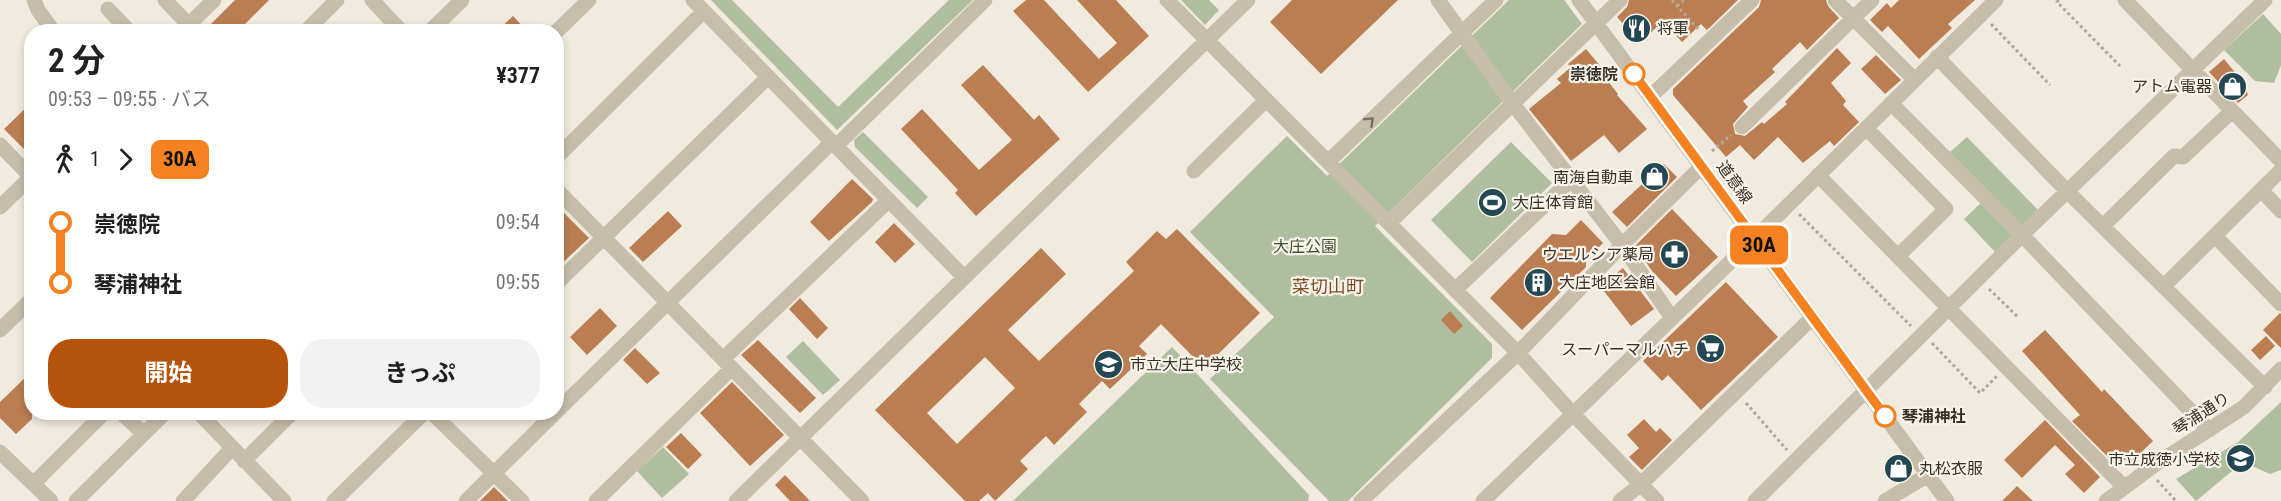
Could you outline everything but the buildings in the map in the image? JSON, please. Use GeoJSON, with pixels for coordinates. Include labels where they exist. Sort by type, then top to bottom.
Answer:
{"type":"FeatureCollection","features":[{"type":"Feature","properties":{"kind":"street"},"geometry":{"type":"LineString","coordinates":[[34,0],[48,24]]}},
{"type":"Feature","properties":{"kind":"street"},"geometry":{"type":"LineString","coordinates":[[165,0],[182,24]]}},
{"type":"Feature","properties":{"kind":"street"},"geometry":{"type":"LineString","coordinates":[[189,24],[214,0]]}},
{"type":"Feature","properties":{"kind":"street"},"geometry":{"type":"LineString","coordinates":[[313,24],[337,0]]}},
{"type":"Feature","properties":{"kind":"street"},"geometry":{"type":"LineString","coordinates":[[372,0],[394,24]]}},
{"type":"Feature","properties":{"kind":"street"},"geometry":{"type":"LineString","coordinates":[[437,24],[462,0]]}},
{"type":"Feature","properties":{"kind":"street"},"geometry":{"type":"LineString","coordinates":[[564,24],[589,0]]}},
{"type":"Feature","properties":{"kind":"street"},"geometry":{"type":"LineString","coordinates":[[564,404],[985,0]]}},
{"type":"Feature","properties":{"kind":"street"},"geometry":{"type":"LineString","coordinates":[[1167,0],[1518,353],[1657,501]]}},
{"type":"Feature","properties":{"kind":"street"},"geometry":{"type":"LineString","coordinates":[[736,501],[1248,0]]}},
{"type":"Feature","properties":{"kind":"street"},"geometry":{"type":"LineString","coordinates":[[1438,0],[1570,180],[1622,245],[1672,318]]}},
{"type":"Feature","properties":{"kind":"street"},"geometry":{"type":"LineString","coordinates":[[1328,162],[1496,0]]}},
{"type":"Feature","properties":{"kind":"street","name":"道意線"},"geometry":{"type":"LineString","coordinates":[[1579,0],[1947,501]]}},
{"type":"Feature","properties":{"kind":"street"},"geometry":{"type":"LineString","coordinates":[[1389,223],[1620,0]]}},
{"type":"Feature","properties":{"kind":"street"},"geometry":{"type":"LineString","coordinates":[[1650,97],[1752,0]]}},
{"type":"Feature","properties":{"kind":"street"},"geometry":{"type":"LineString","coordinates":[[1835,0],[1914,79]]}},
{"type":"Feature","properties":{"kind":"street"},"geometry":{"type":"LineString","coordinates":[[1742,127],[1872,0]]}},
{"type":"Feature","properties":{"kind":"street"},"geometry":{"type":"LineString","coordinates":[[1483,501],[1754,239],[1996,0]]}},
{"type":"Feature","properties":{"kind":"street"},"geometry":{"type":"LineString","coordinates":[[2125,0],[2281,161]]}},
{"type":"Feature","properties":{"kind":"street"},"geometry":{"type":"LineString","coordinates":[[1755,501],[2022,235],[2265,0]]}},
{"type":"Feature","properties":{"kind":"street"},"geometry":{"type":"LineString","coordinates":[[564,149],[699,6],[964,277]]}},
{"type":"Feature","properties":{"kind":"street"},"geometry":{"type":"LineString","coordinates":[[108,9],[122,24]]}},
{"type":"Feature","properties":{"kind":"street"},"geometry":{"type":"LineString","coordinates":[[1936,57],[2068,192],[2265,387]]}},
{"type":"Feature","properties":{"kind":"street"},"geometry":{"type":"LineString","coordinates":[[564,276],[768,77]]}},
{"type":"Feature","properties":{"kind":"street"},"geometry":{"type":"LineString","coordinates":[[1194,171],[1266,100]]}},
{"type":"Feature","properties":{"kind":"street"},"geometry":{"type":"LineString","coordinates":[[1891,103],[2022,235],[2209,430]]}},
{"type":"Feature","properties":{"kind":"street"},"geometry":{"type":"LineString","coordinates":[[2103,226],[2174,156],[2183,157],[2232,111]]}},
{"type":"Feature","properties":{"kind":"street"},"geometry":{"type":"LineString","coordinates":[[1866,128],[1946,209],[1898,256]]}},
{"type":"Feature","properties":{"kind":"street"},"geometry":{"type":"LineString","coordinates":[[0,145],[24,169]]}},
{"type":"Feature","properties":{"kind":"street"},"geometry":{"type":"LineString","coordinates":[[1361,501],[1518,353],[1701,167]]}},
{"type":"Feature","properties":{"kind":"street"},"geometry":{"type":"LineString","coordinates":[[2164,286],[2281,170]]}},
{"type":"Feature","properties":{"kind":"street"},"geometry":{"type":"LineString","coordinates":[[1818,175],[2124,487]]}},
{"type":"Feature","properties":{"kind":"street"},"geometry":{"type":"LineString","coordinates":[[1455,290],[1570,180]]}},
{"type":"Feature","properties":{"kind":"street"},"geometry":{"type":"LineString","coordinates":[[0,207],[24,183]]}},
{"type":"Feature","properties":{"kind":"street"},"geometry":{"type":"LineString","coordinates":[[2261,190],[2281,211]]}},
{"type":"Feature","properties":{"kind":"street"},"geometry":{"type":"LineString","coordinates":[[564,197],[862,501]]}},
{"type":"Feature","properties":{"kind":"street"},"geometry":{"type":"LineString","coordinates":[[596,501],[889,200]]}},
{"type":"Feature","properties":{"kind":"street"},"geometry":{"type":"LineString","coordinates":[[2215,236],[2281,304]]}},
{"type":"Feature","properties":{"kind":"street"},"geometry":{"type":"LineString","coordinates":[[0,330],[24,307]]}},
{"type":"Feature","properties":{"kind":"street"},"geometry":{"type":"LineString","coordinates":[[1620,501],[1641,484],[1812,318]]}},
{"type":"Feature","properties":{"kind":"street","name":"琴浦通り"},"geometry":{"type":"LineString","coordinates":[[2106,501],[2244,407],[2281,369]]}},
{"type":"Feature","properties":{"kind":"street"},"geometry":{"type":"LineString","coordinates":[[33,484],[97,420]]}},
{"type":"Feature","properties":{"kind":"street"},"geometry":{"type":"LineString","coordinates":[[129,420],[144,434]]}},
{"type":"Feature","properties":{"kind":"street"},"geometry":{"type":"LineString","coordinates":[[76,501],[158,420]]}},
{"type":"Feature","properties":{"kind":"street"},"geometry":{"type":"LineString","coordinates":[[206,420],[276,498]]}},
{"type":"Feature","properties":{"kind":"street"},"geometry":{"type":"LineString","coordinates":[[244,461],[285,420]]}},
{"type":"Feature","properties":{"kind":"street"},"geometry":{"type":"LineString","coordinates":[[334,501],[417,420]]}},
{"type":"Feature","properties":{"kind":"street"},"geometry":{"type":"LineString","coordinates":[[439,420],[522,501]]}},
{"type":"Feature","properties":{"kind":"street"},"geometry":{"type":"LineString","coordinates":[[466,501],[548,420]]}},
{"type":"Feature","properties":{"kind":"street"},"geometry":{"type":"LineString","coordinates":[[183,501],[232,448]]}},
{"type":"Feature","properties":{"kind":"street"},"geometry":{"type":"LineString","coordinates":[[0,452],[51,501]]}},
{"type":"Feature","properties":{"kind":"street"},"geometry":{"type":"LineString","coordinates":[[1885,501],[1928,475]]}},
{"type":"Feature","properties":{"kind":"path"},"geometry":{"type":"LineString","coordinates":[[1672,0],[1708,40]]}},
{"type":"Feature","properties":{"kind":"path"},"geometry":{"type":"LineString","coordinates":[[1677,6],[1683,0]]}},
{"type":"Feature","properties":{"kind":"path"},"geometry":{"type":"LineString","coordinates":[[2059,0],[2057,2],[2120,66]]}},
{"type":"Feature","properties":{"kind":"path"},"geometry":{"type":"LineString","coordinates":[[1981,14],[2050,85]]}},
{"type":"Feature","properties":{"kind":"path"},"geometry":{"type":"LineString","coordinates":[[1713,152],[1738,128],[1742,127]]}},
{"type":"Feature","properties":{"kind":"path"},"geometry":{"type":"LineString","coordinates":[[1789,204],[1980,393],[2007,366]]}},
{"type":"Feature","properties":{"kind":"path"},"geometry":{"type":"LineString","coordinates":[[1979,278],[2018,318]]}},
{"type":"Feature","properties":{"kind":"path"},"geometry":{"type":"LineString","coordinates":[[1736,392],[1796,460]]}},
{"type":"Feature","properties":{"kind":"path"},"geometry":{"type":"LineString","coordinates":[[2156,479],[2176,501]]}},
{"type":"Feature","properties":{"kind":"green space"},"geometry":{"type":"Polygon","coordinates":[[[711,0],[732,0],[838,107],[949,0],[973,0],[837,130],[711,0]]]}},
{"type":"Feature","properties":{"kind":"green space"},"geometry":{"type":"Polygon","coordinates":[[[1181,0],[1209,0],[1219,10],[1205,25],[1181,0]]]}},
{"type":"Feature","properties":{"kind":"green space","name":"大庄公園"},"geometry":{"type":"Polygon","coordinates":[[[1509,0],[1564,0],[1582,24],[1375,226],[1492,344],[1492,358],[1348,501],[1329,501],[1210,379],[1274,317],[1190,232],[1287,136],[1327,176],[1509,0]]]}},
{"type":"Feature","properties":{"kind":"green space"},"geometry":{"type":"Polygon","coordinates":[[[2263,14],[2281,34],[2281,65],[2274,83],[2255,81],[2224,50],[2263,14]]]}},
{"type":"Feature","properties":{"kind":"green space"},"geometry":{"type":"Polygon","coordinates":[[[863,132],[928,197],[917,208],[855,147],[854,140],[863,132]]]}},
{"type":"Feature","properties":{"kind":"green space"},"geometry":{"type":"Polygon","coordinates":[[[1967,137],[2039,211],[2022,227],[1949,153],[1967,137]]]}},
{"type":"Feature","properties":{"kind":"green space","name":"大庄体育館"},"geometry":{"type":"Polygon","coordinates":[[[1511,142],[1552,183],[1472,262],[1431,220],[1511,142]]]}},
{"type":"Feature","properties":{"kind":"green space"},"geometry":{"type":"Polygon","coordinates":[[[1981,203],[2014,237],[1997,254],[1964,219],[1981,203]]]}},
{"type":"Feature","properties":{"kind":"green space"},"geometry":{"type":"Polygon","coordinates":[[[803,341],[840,380],[823,395],[786,357],[803,341]]]}},
{"type":"Feature","properties":{"kind":"green space"},"geometry":{"type":"Polygon","coordinates":[[[1172,347],[1309,495],[1308,501],[1013,501],[1172,347]]]}},
{"type":"Feature","properties":{"kind":"green space"},"geometry":{"type":"Polygon","coordinates":[[[2281,402],[2281,470],[2270,474],[2243,462],[2196,501],[2176,479],[2238,442],[2281,402]]]}},
{"type":"Feature","properties":{"kind":"green space"},"geometry":{"type":"Polygon","coordinates":[[[663,447],[689,474],[662,498],[637,471],[663,447]]]}},
{"type":"Feature","properties":{"kind":"bus line","name":"30A"},"geometry":{"type":"LineString","coordinates":[[1634,74],[1885,416]]}},
{"type":"Feature","properties":{"kind":"place","name":"将軍"},"geometry":{"type":"Point","coordinates":[1636,28]}},
{"type":"Feature","properties":{"kind":"place","name":"崇徳院"},"geometry":{"type":"Point","coordinates":[1634,74]}},
{"type":"Feature","properties":{"kind":"place","name":"アトム電器"},"geometry":{"type":"Point","coordinates":[2233,86]}},
{"type":"Feature","properties":{"kind":"place","name":"南海自動車"},"geometry":{"type":"Point","coordinates":[1654,177]}},
{"type":"Feature","properties":{"kind":"place","name":"大庄体育館"},"geometry":{"type":"Point","coordinates":[1492,202]}},
{"type":"Feature","properties":{"kind":"place","name":"ウエルシア薬局"},"geometry":{"type":"Point","coordinates":[1675,254]}},
{"type":"Feature","properties":{"kind":"place","name":"大庄地区会館"},"geometry":{"type":"Point","coordinates":[1538,282]}},
{"type":"Feature","properties":{"kind":"place","name":"スーパーマルハチ"},"geometry":{"type":"Point","coordinates":[1710,349]}},
{"type":"Feature","properties":{"kind":"place","name":"市立大庄中学校"},"geometry":{"type":"Point","coordinates":[1109,364]}},
{"type":"Feature","properties":{"kind":"place","name":"琴浦神社"},"geometry":{"type":"Point","coordinates":[1885,416]}},
{"type":"Feature","properties":{"kind":"place","name":"市立成徳小学校"},"geometry":{"type":"Point","coordinates":[2241,459]}},
{"type":"Feature","properties":{"kind":"place","name":"丸松衣服"},"geometry":{"type":"Point","coordinates":[1898,468]}},
{"type":"Feature","properties":{"kind":"district","name":"菜切山町"},"geometry":{"type":"Point","coordinates":[1328,287]}}]}
